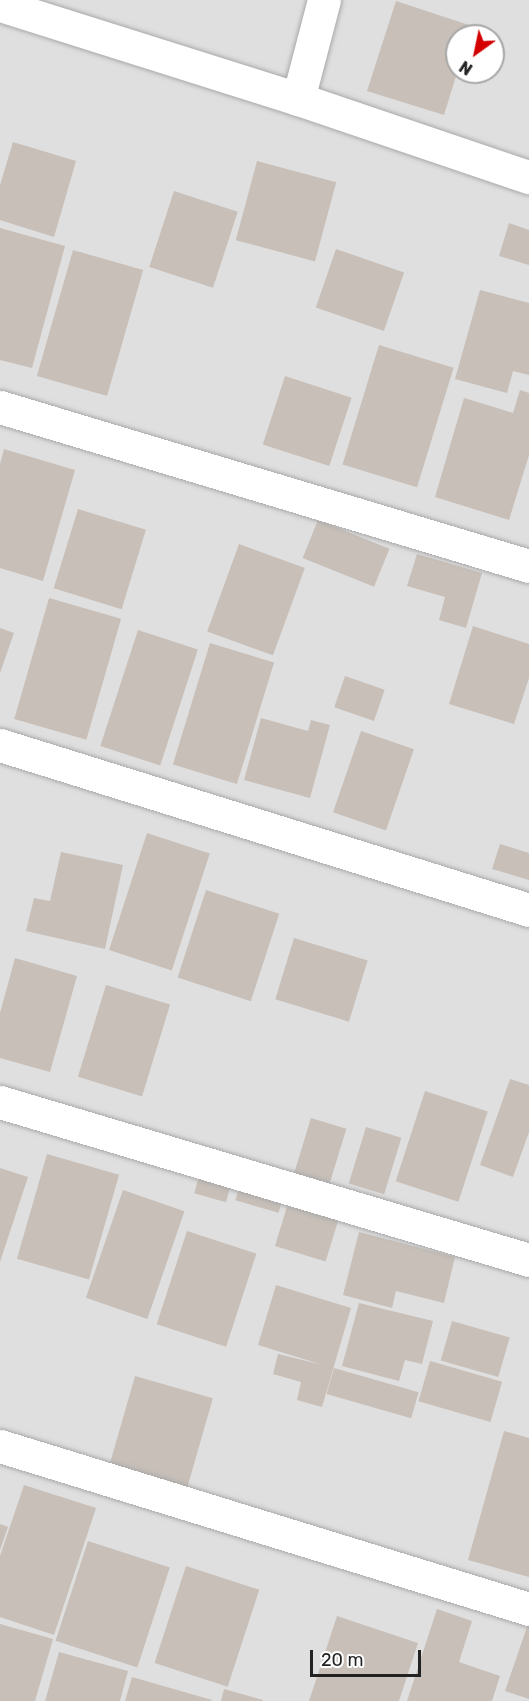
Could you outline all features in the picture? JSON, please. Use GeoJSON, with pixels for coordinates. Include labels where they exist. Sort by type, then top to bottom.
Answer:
{"type":"FeatureCollection","features":[{"type":"Feature","properties":{"kind":"street"},"geometry":{"type":"LineString","coordinates":[[297,99],[324,0]]}},
{"type":"Feature","properties":{"kind":"street"},"geometry":{"type":"LineString","coordinates":[[0,5],[297,99],[529,177]]}},
{"type":"Feature","properties":{"kind":"street"},"geometry":{"type":"LineString","coordinates":[[0,406],[529,566]]}},
{"type":"Feature","properties":{"kind":"street"},"geometry":{"type":"LineString","coordinates":[[0,746],[529,910]]}},
{"type":"Feature","properties":{"kind":"street"},"geometry":{"type":"LineString","coordinates":[[0,1102],[529,1260]]}},
{"type":"Feature","properties":{"kind":"street"},"geometry":{"type":"LineString","coordinates":[[0,1446],[529,1610]]}},
{"type":"Feature","properties":{"kind":"shaded area"},"geometry":{"type":"Polygon","coordinates":[[[0,0],[529,0],[529,1701],[0,1701],[0,0]]]}},
{"type":"Feature","properties":{"kind":"building"},"geometry":{"type":"Polygon","coordinates":[[[396,1],[466,24],[445,24],[445,84],[454,84],[444,115],[367,91],[396,1]]]}},
{"type":"Feature","properties":{"kind":"building"},"geometry":{"type":"Polygon","coordinates":[[[13,142],[76,161],[54,237],[0,220],[0,185],[13,142]]]}},
{"type":"Feature","properties":{"kind":"building"},"geometry":{"type":"Polygon","coordinates":[[[257,161],[336,182],[315,261],[236,240],[257,161]]]}},
{"type":"Feature","properties":{"kind":"building"},"geometry":{"type":"Polygon","coordinates":[[[174,191],[238,212],[213,288],[149,267],[174,191]]]}},
{"type":"Feature","properties":{"kind":"building"},"geometry":{"type":"Polygon","coordinates":[[[509,223],[529,230],[529,265],[499,256],[509,223]]]}},
{"type":"Feature","properties":{"kind":"building"},"geometry":{"type":"Polygon","coordinates":[[[0,228],[65,246],[32,368],[0,360],[0,228]]]}},
{"type":"Feature","properties":{"kind":"building"},"geometry":{"type":"Polygon","coordinates":[[[336,249],[404,272],[384,331],[316,308],[336,249]]]}},
{"type":"Feature","properties":{"kind":"building"},"geometry":{"type":"Polygon","coordinates":[[[73,250],[143,270],[107,396],[37,376],[73,250]]]}},
{"type":"Feature","properties":{"kind":"building"},"geometry":{"type":"Polygon","coordinates":[[[480,290],[529,303],[529,375],[513,371],[507,393],[455,379],[480,290]]]}},
{"type":"Feature","properties":{"kind":"building"},"geometry":{"type":"Polygon","coordinates":[[[379,345],[454,368],[417,487],[342,465],[379,345]]]}},
{"type":"Feature","properties":{"kind":"building"},"geometry":{"type":"Polygon","coordinates":[[[285,376],[352,398],[329,466],[263,444],[285,376]]]}},
{"type":"Feature","properties":{"kind":"building"},"geometry":{"type":"Polygon","coordinates":[[[520,390],[529,393],[529,455],[509,520],[435,497],[464,398],[513,413],[520,390]]]}},
{"type":"Feature","properties":{"kind":"building"},"geometry":{"type":"Polygon","coordinates":[[[4,449],[75,470],[43,581],[0,568],[0,464],[4,449]]]}},
{"type":"Feature","properties":{"kind":"building"},"geometry":{"type":"Polygon","coordinates":[[[78,509],[146,530],[122,609],[54,588],[78,509]]]}},
{"type":"Feature","properties":{"kind":"building"},"geometry":{"type":"Polygon","coordinates":[[[318,520],[389,549],[374,587],[303,558],[318,520]]]}},
{"type":"Feature","properties":{"kind":"building"},"geometry":{"type":"Polygon","coordinates":[[[239,544],[305,568],[273,655],[207,631],[239,544]]]}},
{"type":"Feature","properties":{"kind":"building"},"geometry":{"type":"Polygon","coordinates":[[[417,554],[482,573],[466,628],[439,620],[445,597],[407,586],[417,554]]]}},
{"type":"Feature","properties":{"kind":"building"},"geometry":{"type":"Polygon","coordinates":[[[49,598],[121,619],[86,740],[14,719],[49,598]]]}},
{"type":"Feature","properties":{"kind":"building"},"geometry":{"type":"Polygon","coordinates":[[[473,626],[529,644],[529,678],[514,724],[449,704],[473,626]]]}},
{"type":"Feature","properties":{"kind":"building"},"geometry":{"type":"Polygon","coordinates":[[[0,628],[14,633],[0,673],[0,628]]]}},
{"type":"Feature","properties":{"kind":"building"},"geometry":{"type":"Polygon","coordinates":[[[138,630],[198,649],[160,765],[100,746],[138,630]]]}},
{"type":"Feature","properties":{"kind":"building"},"geometry":{"type":"Polygon","coordinates":[[[210,643],[274,663],[237,784],[173,764],[210,643]]]}},
{"type":"Feature","properties":{"kind":"building"},"geometry":{"type":"Polygon","coordinates":[[[345,676],[385,690],[374,721],[334,707],[345,676]]]}},
{"type":"Feature","properties":{"kind":"building"},"geometry":{"type":"Polygon","coordinates":[[[261,718],[308,731],[311,720],[330,725],[310,798],[244,780],[261,718]]]}},
{"type":"Feature","properties":{"kind":"building"},"geometry":{"type":"Polygon","coordinates":[[[361,731],[414,749],[386,831],[333,812],[361,731]]]}},
{"type":"Feature","properties":{"kind":"building"},"geometry":{"type":"Polygon","coordinates":[[[147,833],[210,853],[172,970],[109,950],[147,833]]]}},
{"type":"Feature","properties":{"kind":"building"},"geometry":{"type":"Polygon","coordinates":[[[500,844],[529,853],[529,880],[492,869],[500,844]]]}},
{"type":"Feature","properties":{"kind":"building"},"geometry":{"type":"Polygon","coordinates":[[[61,852],[123,865],[105,949],[26,931],[34,898],[50,901],[61,852]]]}},
{"type":"Feature","properties":{"kind":"building"},"geometry":{"type":"Polygon","coordinates":[[[206,890],[279,914],[251,1001],[178,977],[206,890]]]}},
{"type":"Feature","properties":{"kind":"building"},"geometry":{"type":"Polygon","coordinates":[[[294,938],[368,961],[349,1022],[275,999],[294,938]]]}},
{"type":"Feature","properties":{"kind":"building"},"geometry":{"type":"Polygon","coordinates":[[[15,958],[77,976],[50,1072],[0,1058],[0,1013],[15,958]]]}},
{"type":"Feature","properties":{"kind":"building"},"geometry":{"type":"Polygon","coordinates":[[[106,985],[170,1005],[142,1096],[78,1077],[106,985]]]}},
{"type":"Feature","properties":{"kind":"building"},"geometry":{"type":"Polygon","coordinates":[[[510,1079],[529,1085],[529,1132],[513,1177],[480,1165],[510,1079]]]}},
{"type":"Feature","properties":{"kind":"building"},"geometry":{"type":"Polygon","coordinates":[[[425,1091],[488,1111],[458,1202],[396,1181],[425,1091]]]}},
{"type":"Feature","properties":{"kind":"building"},"geometry":{"type":"Polygon","coordinates":[[[311,1118],[346,1129],[329,1184],[294,1173],[311,1118]]]}},
{"type":"Feature","properties":{"kind":"building"},"geometry":{"type":"Polygon","coordinates":[[[366,1127],[401,1138],[384,1194],[349,1183],[366,1127]]]}},
{"type":"Feature","properties":{"kind":"building"},"geometry":{"type":"Polygon","coordinates":[[[47,1154],[119,1175],[89,1279],[17,1259],[47,1154]]]}},
{"type":"Feature","properties":{"kind":"building"},"geometry":{"type":"Polygon","coordinates":[[[0,1168],[28,1177],[0,1262],[0,1168]]]}},
{"type":"Feature","properties":{"kind":"building"},"geometry":{"type":"Polygon","coordinates":[[[200,1173],[232,1182],[226,1202],[194,1193],[200,1173]]]}},
{"type":"Feature","properties":{"kind":"building"},"geometry":{"type":"Polygon","coordinates":[[[240,1184],[283,1196],[279,1213],[235,1200],[240,1184]]]}},
{"type":"Feature","properties":{"kind":"building"},"geometry":{"type":"Polygon","coordinates":[[[123,1190],[184,1211],[147,1319],[86,1298],[123,1190]]]}},
{"type":"Feature","properties":{"kind":"building"},"geometry":{"type":"Polygon","coordinates":[[[289,1200],[340,1215],[326,1261],[275,1246],[289,1200]]]}},
{"type":"Feature","properties":{"kind":"building"},"geometry":{"type":"Polygon","coordinates":[[[187,1231],[256,1254],[226,1347],[157,1324],[187,1231]]]}},
{"type":"Feature","properties":{"kind":"building"},"geometry":{"type":"Polygon","coordinates":[[[359,1232],[455,1257],[444,1303],[396,1291],[392,1308],[343,1295],[359,1232]]]}},
{"type":"Feature","properties":{"kind":"building"},"geometry":{"type":"Polygon","coordinates":[[[276,1285],[351,1308],[322,1407],[297,1400],[301,1382],[273,1374],[278,1354],[323,1365],[258,1345],[276,1285]]]}},
{"type":"Feature","properties":{"kind":"building"},"geometry":{"type":"Polygon","coordinates":[[[359,1303],[433,1321],[422,1364],[405,1360],[399,1381],[342,1366],[359,1303]]]}},
{"type":"Feature","properties":{"kind":"building"},"geometry":{"type":"Polygon","coordinates":[[[452,1321],[510,1338],[498,1377],[441,1360],[452,1321]]]}},
{"type":"Feature","properties":{"kind":"building"},"geometry":{"type":"Polygon","coordinates":[[[430,1361],[502,1382],[491,1422],[418,1401],[430,1361]]]}},
{"type":"Feature","properties":{"kind":"building"},"geometry":{"type":"Polygon","coordinates":[[[334,1368],[419,1392],[411,1418],[327,1394],[334,1368]]]}},
{"type":"Feature","properties":{"kind":"building"},"geometry":{"type":"Polygon","coordinates":[[[135,1376],[213,1398],[186,1492],[108,1469],[135,1376]]]}},
{"type":"Feature","properties":{"kind":"building"},"geometry":{"type":"Polygon","coordinates":[[[504,1431],[529,1438],[529,1577],[468,1560],[504,1431]]]}},
{"type":"Feature","properties":{"kind":"building"},"geometry":{"type":"Polygon","coordinates":[[[24,1485],[96,1508],[54,1635],[0,1617],[0,1556],[24,1485]]]}},
{"type":"Feature","properties":{"kind":"building"},"geometry":{"type":"Polygon","coordinates":[[[0,1524],[8,1527],[0,1550],[0,1524]]]}},
{"type":"Feature","properties":{"kind":"building"},"geometry":{"type":"Polygon","coordinates":[[[88,1541],[170,1568],[137,1667],[56,1641],[88,1541]]]}},
{"type":"Feature","properties":{"kind":"building"},"geometry":{"type":"Polygon","coordinates":[[[186,1566],[259,1590],[228,1687],[154,1663],[186,1566]]]}},
{"type":"Feature","properties":{"kind":"building"},"geometry":{"type":"Polygon","coordinates":[[[437,1609],[472,1621],[459,1662],[500,1676],[492,1701],[407,1701],[437,1609]]]}},
{"type":"Feature","properties":{"kind":"building"},"geometry":{"type":"Polygon","coordinates":[[[337,1616],[418,1643],[399,1701],[309,1701],[337,1616]]]}},
{"type":"Feature","properties":{"kind":"building"},"geometry":{"type":"Polygon","coordinates":[[[529,1621],[529,1699],[505,1691],[529,1621]]]}},
{"type":"Feature","properties":{"kind":"building"},"geometry":{"type":"Polygon","coordinates":[[[0,1624],[53,1639],[35,1701],[0,1701],[0,1624]]]}},
{"type":"Feature","properties":{"kind":"building"},"geometry":{"type":"Polygon","coordinates":[[[59,1652],[128,1671],[120,1701],[45,1701],[59,1652]]]}},
{"type":"Feature","properties":{"kind":"building"},"geometry":{"type":"Polygon","coordinates":[[[132,1677],[212,1700],[212,1701],[125,1701],[132,1677]]]}},
{"type":"Feature","properties":{"kind":"building"},"geometry":{"type":"Polygon","coordinates":[[[224,1689],[263,1700],[263,1701],[221,1701],[224,1689]]]}}]}
